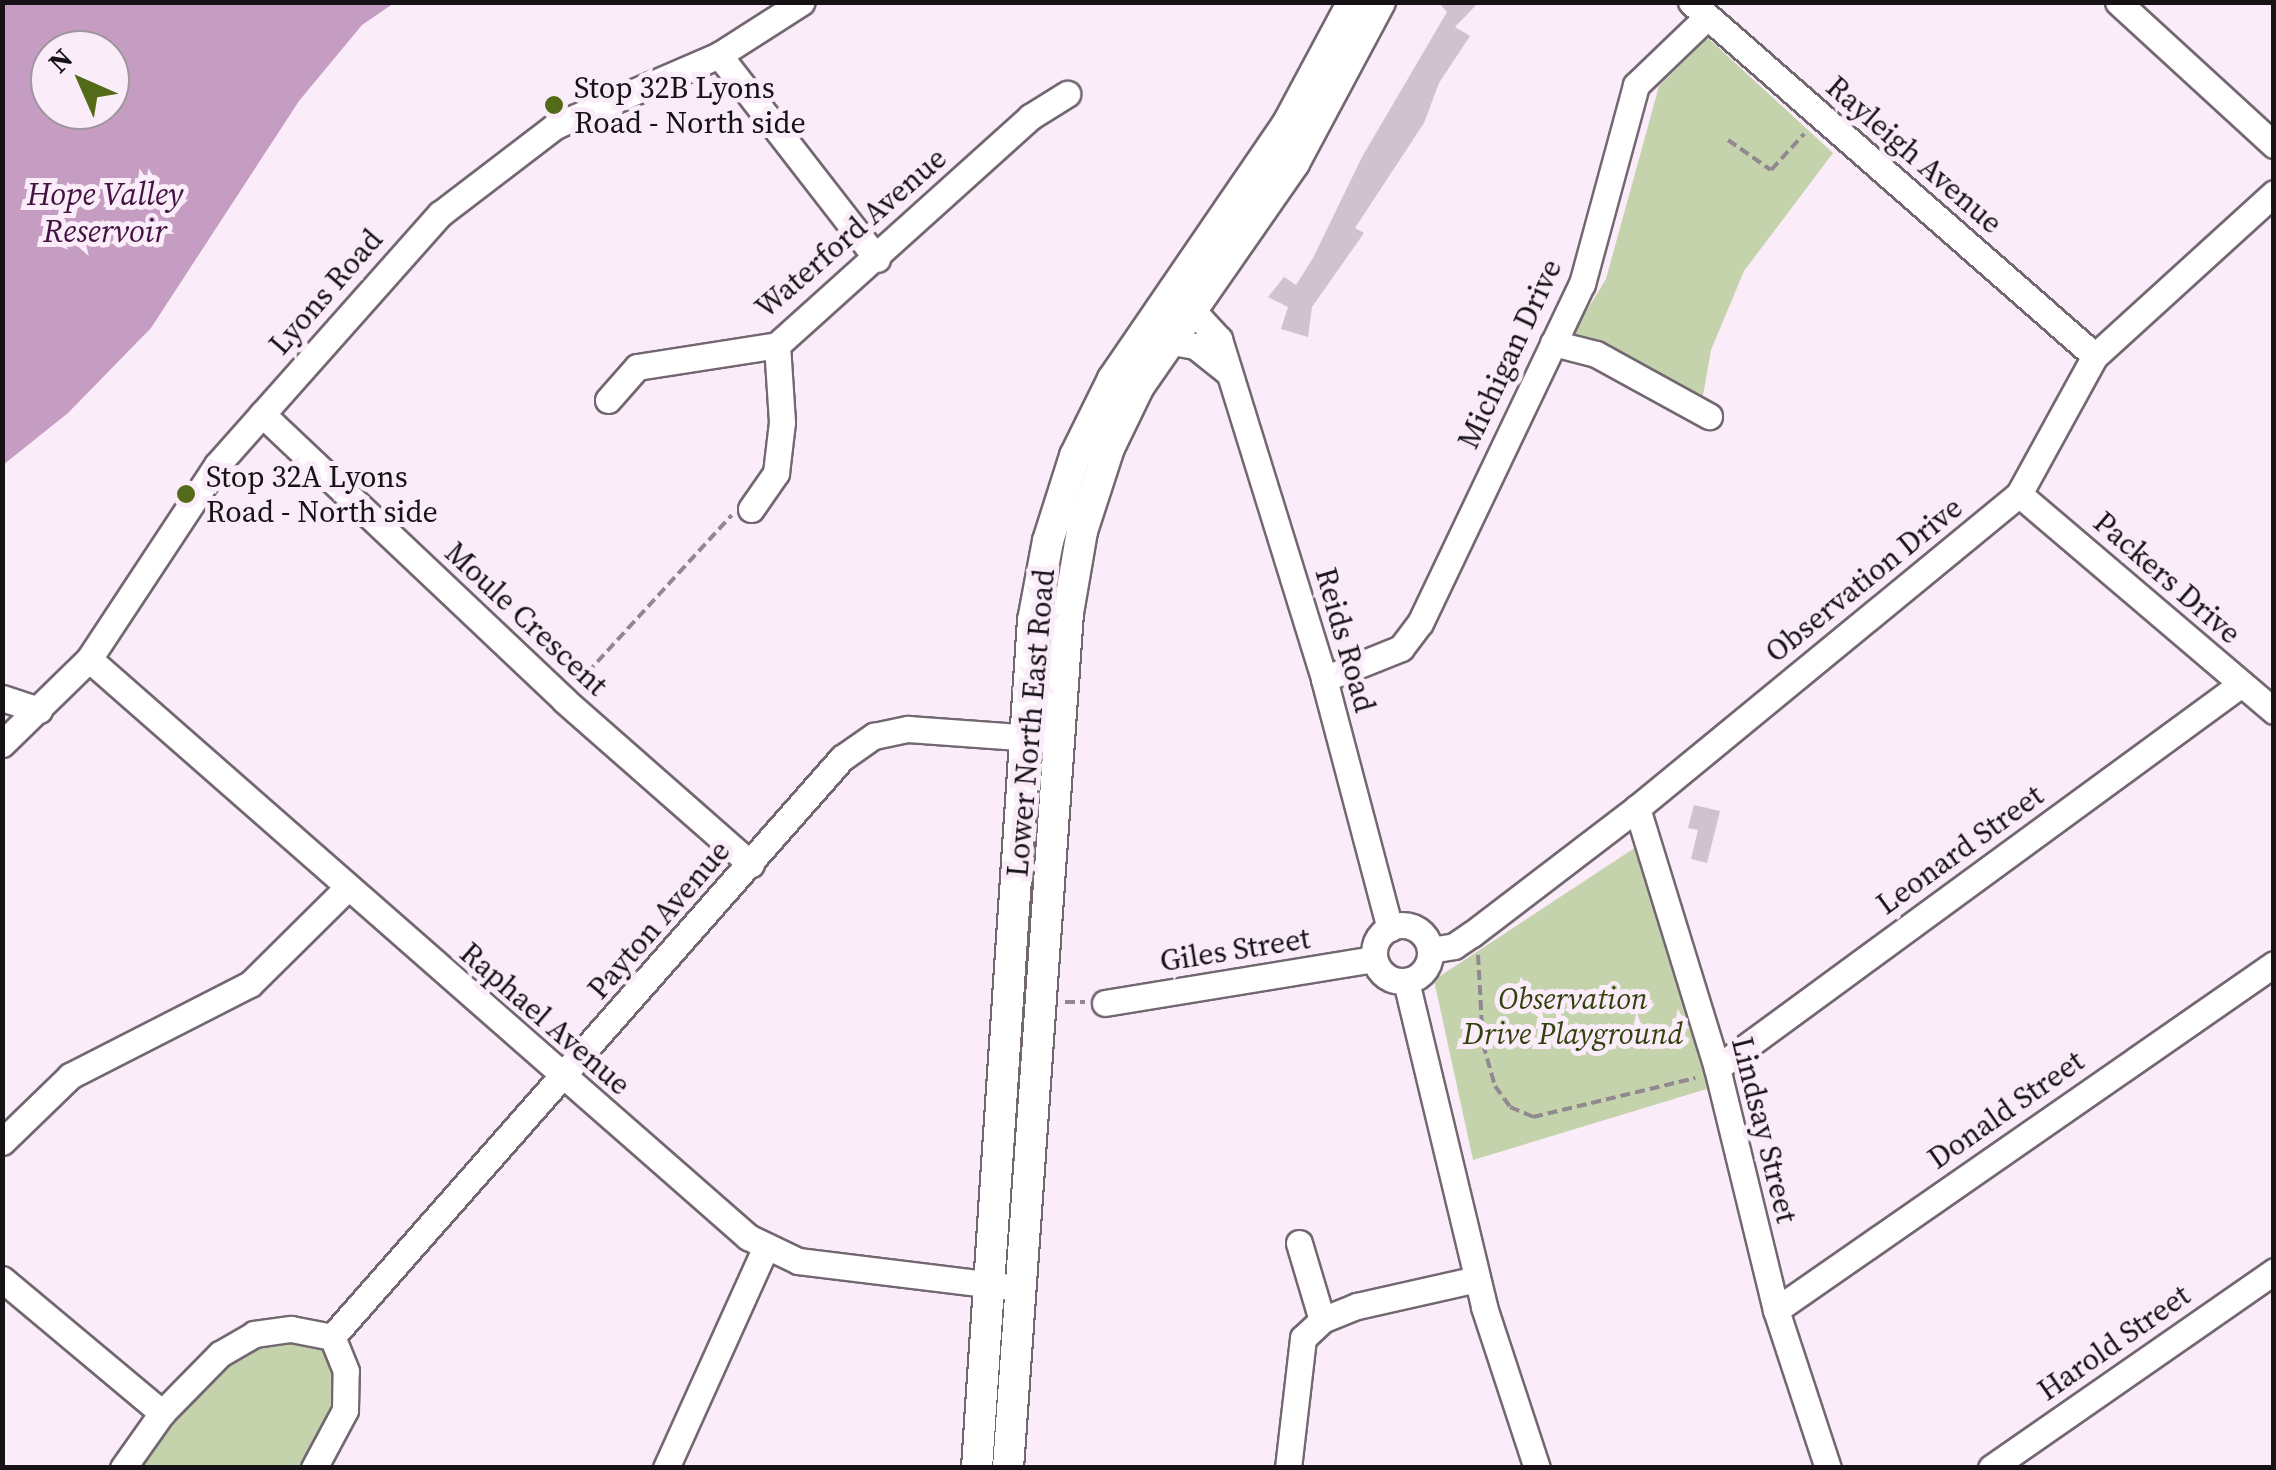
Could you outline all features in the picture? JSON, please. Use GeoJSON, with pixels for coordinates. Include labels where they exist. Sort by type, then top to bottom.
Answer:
{"type":"FeatureCollection","features":[{"type":"Feature","properties":{"kind":"main road","name":"Lower North East Road"},"geometry":{"type":"LineString","coordinates":[[1008,1468],[1024,1289],[1040,1004],[1070,600],[1086,514],[1122,418],[1167,341],[1181,298],[1287,125],[1353,2]]}},
{"type":"Feature","properties":{"kind":"main road","name":"Lower North East Road"},"geometry":{"type":"LineString","coordinates":[[977,1468],[993,1285],[1035,608],[1063,489],[1102,399],[1294,163],[1380,2]]}},
{"type":"Feature","properties":{"kind":"street","name":"Lyons Road"},"geometry":{"type":"LineString","coordinates":[[2,744],[89,659],[198,490],[262,414],[406,248],[475,184],[555,126],[719,55],[802,2]]}},
{"type":"Feature","properties":{"kind":"street"},"geometry":{"type":"LineString","coordinates":[[2118,2],[2274,146]]}},
{"type":"Feature","properties":{"kind":"street","name":"Michigan Drive"},"geometry":{"type":"LineString","coordinates":[[1324,679],[1402,648],[1420,623],[1582,284],[1636,85],[1699,10]]}},
{"type":"Feature","properties":{"kind":"street","name":"Rayleigh Avenue"},"geometry":{"type":"LineString","coordinates":[[1699,10],[2094,356]]}},
{"type":"Feature","properties":{"kind":"street"},"geometry":{"type":"LineString","coordinates":[[719,55],[876,258]]}},
{"type":"Feature","properties":{"kind":"street","name":"Waterford Avenue"},"geometry":{"type":"LineString","coordinates":[[608,400],[638,367],[777,345],[1030,116],[1067,94]]}},
{"type":"Feature","properties":{"kind":"street","name":"Observation Drive"},"geometry":{"type":"LineString","coordinates":[[1430,950],[1454,946],[1472,934],[1637,808],[2020,494],[2094,356],[2274,193]]}},
{"type":"Feature","properties":{"kind":"street","name":"Reids Road"},"geometry":{"type":"LineString","coordinates":[[1181,298],[1219,339],[1324,679],[1390,928]]}},
{"type":"Feature","properties":{"kind":"street"},"geometry":{"type":"LineString","coordinates":[[1167,341],[1195,346],[1230,373]]}},
{"type":"Feature","properties":{"kind":"street"},"geometry":{"type":"LineString","coordinates":[[1553,343],[1596,354],[1708,416]]}},
{"type":"Feature","properties":{"kind":"street"},"geometry":{"type":"LineString","coordinates":[[751,509],[776,472],[782,422],[777,345]]}},
{"type":"Feature","properties":{"kind":"street","name":"Moule Crescent"},"geometry":{"type":"LineString","coordinates":[[262,414],[564,700],[750,864]]}},
{"type":"Feature","properties":{"kind":"street","name":"Packers Drive"},"geometry":{"type":"LineString","coordinates":[[2020,494],[2274,711]]}},
{"type":"Feature","properties":{"kind":"street","name":"Raphael Avenue"},"geometry":{"type":"LineString","coordinates":[[89,659],[728,1223],[766,1248],[798,1261],[1024,1289]]}},
{"type":"Feature","properties":{"kind":"street","name":"Leonard Street"},"geometry":{"type":"LineString","coordinates":[[1718,1073],[2241,684]]}},
{"type":"Feature","properties":{"kind":"street"},"geometry":{"type":"LineString","coordinates":[[2,698],[39,710]]}},
{"type":"Feature","properties":{"kind":"street","name":"Payton Avenue"},"geometry":{"type":"LineString","coordinates":[[332,1337],[565,1078],[842,758],[874,736],[908,729],[1060,740]]}},
{"type":"Feature","properties":{"kind":"street","name":"Lindsay Street"},"geometry":{"type":"LineString","coordinates":[[1637,808],[1718,1073],[1776,1310],[1828,1468]]}},
{"type":"Feature","properties":{"kind":"street"},"geometry":{"type":"LineString","coordinates":[[2,1142],[70,1076],[250,984],[346,889]]}},
{"type":"Feature","properties":{"kind":"street"},"geometry":{"type":"LineString","coordinates":[[1390,928],[1418,930],[1430,950],[1424,970],[1406,981],[1385,975],[1374,959],[1380,936],[1390,928]]}},
{"type":"Feature","properties":{"kind":"street","name":"Giles Street"},"geometry":{"type":"LineString","coordinates":[[1105,1003],[1374,959]]}},
{"type":"Feature","properties":{"kind":"street","name":"Donald Street"},"geometry":{"type":"LineString","coordinates":[[1776,1310],[2274,964]]}},
{"type":"Feature","properties":{"kind":"street"},"geometry":{"type":"LineString","coordinates":[[1406,981],[1477,1279],[1537,1468]]}},
{"type":"Feature","properties":{"kind":"street"},"geometry":{"type":"LineString","coordinates":[[1299,1243],[1322,1320]]}},
{"type":"Feature","properties":{"kind":"street"},"geometry":{"type":"LineString","coordinates":[[666,1468],[766,1248]]}},
{"type":"Feature","properties":{"kind":"street","name":"Harold Street"},"geometry":{"type":"LineString","coordinates":[[1991,1468],[2274,1271]]}},
{"type":"Feature","properties":{"kind":"street"},"geometry":{"type":"LineString","coordinates":[[2,1279],[162,1413]]}},
{"type":"Feature","properties":{"kind":"street"},"geometry":{"type":"LineString","coordinates":[[1288,1468],[1303,1338],[1322,1320],[1477,1279]]}},
{"type":"Feature","properties":{"kind":"street"},"geometry":{"type":"LineString","coordinates":[[123,1468],[162,1413],[220,1354],[254,1334],[291,1329],[332,1337],[346,1370],[345,1410],[314,1468]]}},
{"type":"Feature","properties":{"kind":"path"},"geometry":{"type":"LineString","coordinates":[[1728,140],[1771,170],[1804,134]]}},
{"type":"Feature","properties":{"kind":"path"},"geometry":{"type":"LineString","coordinates":[[564,700],[725,517],[751,509]]}},
{"type":"Feature","properties":{"kind":"path"},"geometry":{"type":"LineString","coordinates":[[1472,934],[1482,980],[1484,1044],[1496,1086],[1510,1107],[1532,1117],[1718,1073]]}},
{"type":"Feature","properties":{"kind":"path"},"geometry":{"type":"LineString","coordinates":[[1040,1004],[1105,1003]]}},
{"type":"Feature","properties":{"kind":"green space"},"geometry":{"type":"Polygon","coordinates":[[[1708,38],[1833,153],[1744,271],[1711,350],[1702,401],[1571,336],[1606,279],[1659,86],[1708,38]]]}},
{"type":"Feature","properties":{"kind":"green space","name":"Observation Drive Playground"},"geometry":{"type":"Polygon","coordinates":[[[1636,847],[1710,1088],[1473,1160],[1434,980],[1636,847]]]}},
{"type":"Feature","properties":{"kind":"green space"},"geometry":{"type":"Polygon","coordinates":[[[254,1334],[332,1337],[346,1371],[314,1467],[123,1468],[254,1334]]]}},
{"type":"Feature","properties":{"kind":"water","name":"Hope Valley Reservoir"},"geometry":{"type":"Polygon","coordinates":[[[3,2],[394,3],[362,25],[299,101],[151,328],[68,413],[3,465],[3,2]]]}},
{"type":"Feature","properties":{"kind":"building"},"geometry":{"type":"Polygon","coordinates":[[[1438,2],[1479,2],[1455,27],[1470,36],[1439,83],[1424,123],[1355,228],[1364,233],[1312,307],[1308,337],[1281,329],[1288,307],[1268,297],[1284,277],[1296,285],[1313,258],[1362,157],[1447,12],[1438,2]]]}},
{"type":"Feature","properties":{"kind":"building"},"geometry":{"type":"Polygon","coordinates":[[[1694,805],[1720,811],[1707,863],[1691,859],[1698,830],[1688,828],[1694,805]]]}},
{"type":"Feature","properties":{"kind":"place","name":"Stop 32B Lyons Road - North side"},"geometry":{"type":"Point","coordinates":[554,105]}},
{"type":"Feature","properties":{"kind":"place","name":"Stop 32A Lyons Road - North side"},"geometry":{"type":"Point","coordinates":[186,494]}}]}
